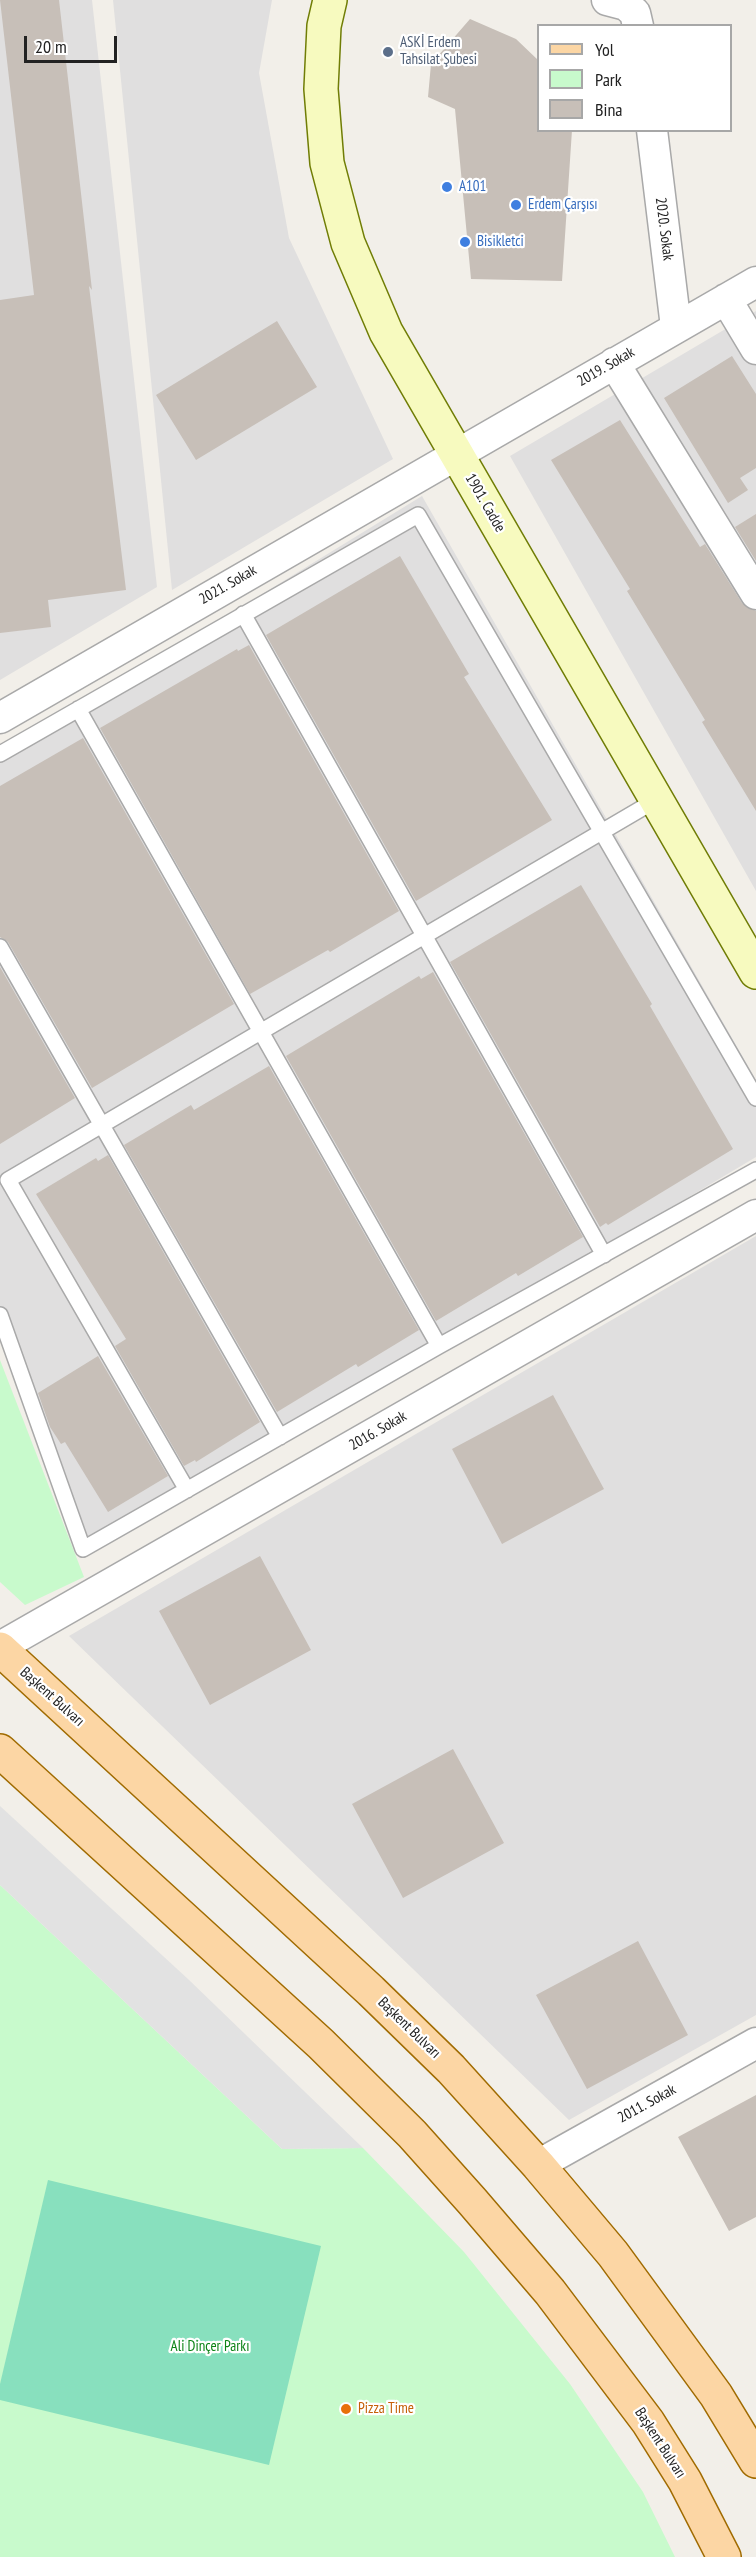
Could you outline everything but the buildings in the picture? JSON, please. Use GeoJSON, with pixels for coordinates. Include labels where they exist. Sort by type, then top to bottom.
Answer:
{"type":"FeatureCollection","features":[{"type":"Feature","properties":{"kind":"main road","name":"Başkent Bulvarı"},"geometry":{"type":"LineString","coordinates":[[0,1648],[371,1991],[452,2069],[538,2165],[613,2254],[716,2395],[756,2461]]}},
{"type":"Feature","properties":{"kind":"main road","name":"Başkent Bulvarı"},"geometry":{"type":"LineString","coordinates":[[0,1751],[321,2044],[412,2134],[550,2292],[648,2421],[685,2481],[724,2557]]}},
{"type":"Feature","properties":{"kind":"street","name":"1901. Cadde"},"geometry":{"type":"LineString","coordinates":[[330,0],[324,26],[321,89],[327,163],[348,243],[386,332],[756,972]]}},
{"type":"Feature","properties":{"kind":"street"},"geometry":{"type":"LineString","coordinates":[[607,0],[626,5],[635,13],[638,24]]}},
{"type":"Feature","properties":{"kind":"street","name":"2020. Sokak"},"geometry":{"type":"LineString","coordinates":[[652,132],[676,327]]}},
{"type":"Feature","properties":{"kind":"street","name":"2019. Sokak"},"geometry":{"type":"LineString","coordinates":[[456,453],[756,282]]}},
{"type":"Feature","properties":{"kind":"street"},"geometry":{"type":"LineString","coordinates":[[726,299],[756,349]]}},
{"type":"Feature","properties":{"kind":"street"},"geometry":{"type":"LineString","coordinates":[[614,363],[756,594]]}},
{"type":"Feature","properties":{"kind":"street","name":"2021. Sokak"},"geometry":{"type":"LineString","coordinates":[[0,718],[456,453]]}},
{"type":"Feature","properties":{"kind":"street","name":"2016. Sokak"},"geometry":{"type":"LineString","coordinates":[[0,1648],[756,1215]]}},
{"type":"Feature","properties":{"kind":"street","name":"2011. Sokak"},"geometry":{"type":"LineString","coordinates":[[538,2165],[756,2043]]}},
{"type":"Feature","properties":{"kind":"lane"},"geometry":{"type":"LineString","coordinates":[[0,754],[418,515],[756,1098]]}},
{"type":"Feature","properties":{"kind":"lane"},"geometry":{"type":"LineString","coordinates":[[243,615],[604,1255]]}},
{"type":"Feature","properties":{"kind":"lane"},"geometry":{"type":"LineString","coordinates":[[78,709],[439,1346]]}},
{"type":"Feature","properties":{"kind":"lane"},"geometry":{"type":"LineString","coordinates":[[188,1490],[8,1180],[656,800]]}},
{"type":"Feature","properties":{"kind":"lane"},"geometry":{"type":"LineString","coordinates":[[0,946],[280,1437]]}},
{"type":"Feature","properties":{"kind":"lane"},"geometry":{"type":"LineString","coordinates":[[0,1315],[83,1549],[439,1346],[756,1170]]}},
{"type":"Feature","properties":{"kind":"shaded area"},"geometry":{"type":"Polygon","coordinates":[[[0,0],[92,0],[157,587],[0,680],[0,0]]]}},
{"type":"Feature","properties":{"kind":"shaded area"},"geometry":{"type":"Polygon","coordinates":[[[113,0],[272,0],[259,73],[289,238],[393,459],[172,590],[113,0]]]}},
{"type":"Feature","properties":{"kind":"shaded area"},"geometry":{"type":"Polygon","coordinates":[[[756,311],[756,891],[510,456],[756,311]]]}},
{"type":"Feature","properties":{"kind":"shaded area"},"geometry":{"type":"Polygon","coordinates":[[[422,496],[756,1080],[756,1157],[85,1557],[0,1321],[0,755],[422,496]]]}},
{"type":"Feature","properties":{"kind":"shaded area"},"geometry":{"type":"Polygon","coordinates":[[[756,1236],[756,2015],[569,2120],[69,1636],[756,1236]]]}},
{"type":"Feature","properties":{"kind":"shaded area"},"geometry":{"type":"Polygon","coordinates":[[[0,1806],[188,1979],[363,2148],[282,2149],[0,1885],[0,1806]]]}},
{"type":"Feature","properties":{"kind":"green space"},"geometry":{"type":"Polygon","coordinates":[[[0,1360],[84,1577],[25,1605],[0,1582],[0,1360]]]}},
{"type":"Feature","properties":{"kind":"green space","name":"Ali Dinçer Parkı"},"geometry":{"type":"Polygon","coordinates":[[[0,1885],[282,2149],[363,2148],[464,2252],[570,2384],[643,2492],[675,2557],[0,2557],[0,1885]]]}},
{"type":"Feature","properties":{"kind":"green space"},"geometry":{"type":"Polygon","coordinates":[[[48,2180],[321,2246],[269,2465],[0,2400],[0,2384],[48,2180]]]}},
{"type":"Feature","properties":{"kind":"place","name":"ASKİ Erdem Tahsilat Şubesi"},"geometry":{"type":"Point","coordinates":[388,52]}},
{"type":"Feature","properties":{"kind":"place","name":"A101"},"geometry":{"type":"Point","coordinates":[447,187]}},
{"type":"Feature","properties":{"kind":"place","name":"Erdem Çarşısı"},"geometry":{"type":"Point","coordinates":[516,205]}},
{"type":"Feature","properties":{"kind":"place","name":"Bisikletci"},"geometry":{"type":"Point","coordinates":[465,242]}},
{"type":"Feature","properties":{"kind":"place","name":"Pizza Time"},"geometry":{"type":"Point","coordinates":[346,2409]}}]}
